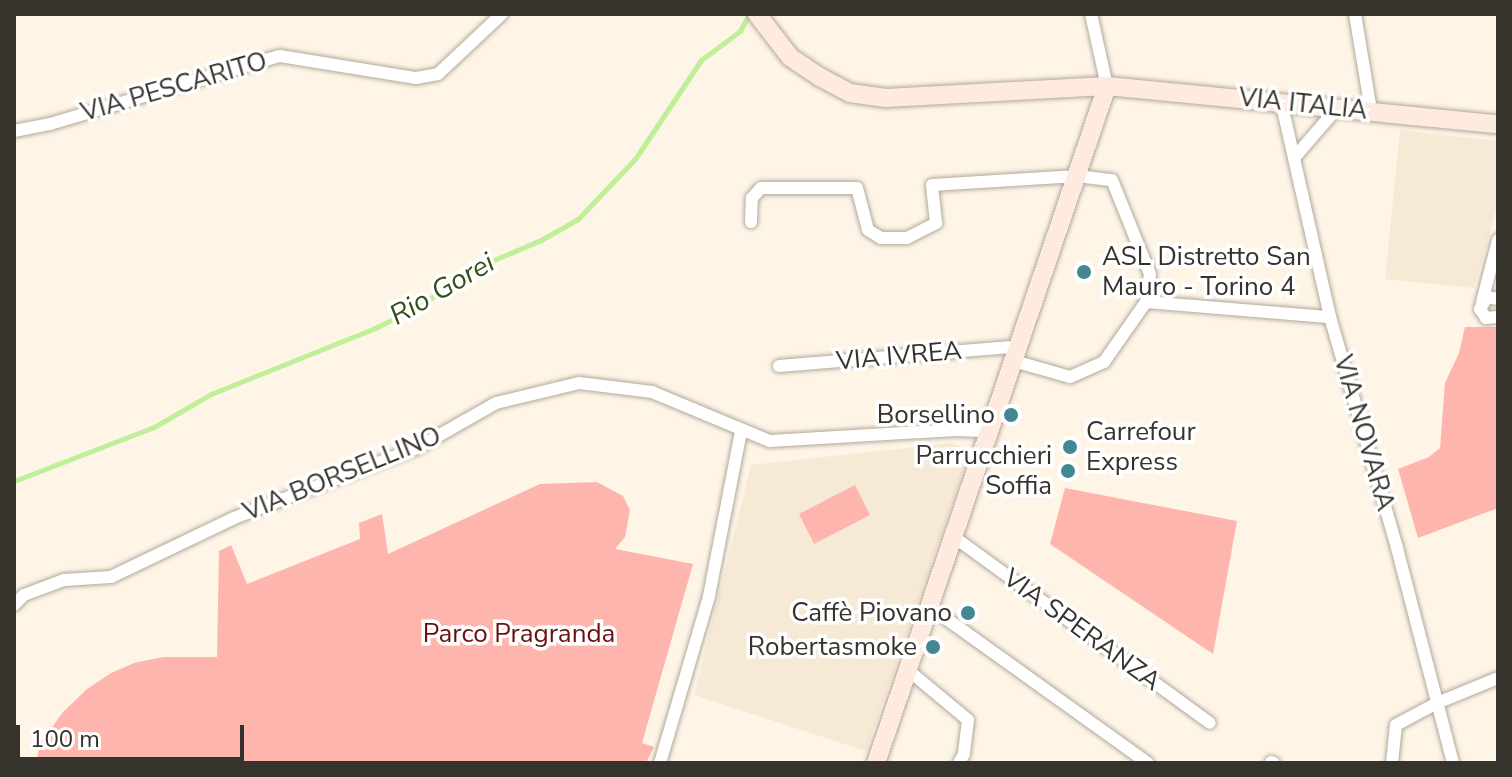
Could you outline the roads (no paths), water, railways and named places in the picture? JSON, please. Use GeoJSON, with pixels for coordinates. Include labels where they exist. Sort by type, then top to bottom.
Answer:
{"type":"FeatureCollection","features":[{"type":"Feature","properties":{"kind":"street","name":"VIA PESCARITO"},"geometry":{"type":"LineString","coordinates":[[14,131],[50,124],[280,56],[416,78],[438,74],[502,14]]}},
{"type":"Feature","properties":{"kind":"street"},"geometry":{"type":"LineString","coordinates":[[876,763],[1107,86],[1091,14]]}},
{"type":"Feature","properties":{"kind":"street"},"geometry":{"type":"LineString","coordinates":[[1355,14],[1371,111]]}},
{"type":"Feature","properties":{"kind":"street","name":"VIA ITALIA"},"geometry":{"type":"LineString","coordinates":[[761,20],[790,57],[850,93],[886,98],[1107,86],[1498,124]]}},
{"type":"Feature","properties":{"kind":"street","name":"VIA NOVARA"},"geometry":{"type":"LineString","coordinates":[[1281,101],[1330,317],[1453,763]]}},
{"type":"Feature","properties":{"kind":"street"},"geometry":{"type":"LineString","coordinates":[[1294,158],[1338,107]]}},
{"type":"Feature","properties":{"kind":"street"},"geometry":{"type":"LineString","coordinates":[[751,222],[752,198],[761,188],[857,188],[868,230],[881,238],[907,238],[936,223],[932,185],[1077,176],[1112,180],[1150,274],[1146,302],[1104,362],[1070,377],[1017,354]]}},
{"type":"Feature","properties":{"kind":"street"},"geometry":{"type":"LineString","coordinates":[[1498,240],[1482,302],[1483,316],[1490,319],[1498,317]]}},
{"type":"Feature","properties":{"kind":"street"},"geometry":{"type":"LineString","coordinates":[[1482,302],[1487,297],[1498,299]]}},
{"type":"Feature","properties":{"kind":"street"},"geometry":{"type":"LineString","coordinates":[[1146,302],[1330,317]]}},
{"type":"Feature","properties":{"kind":"street","name":"VIA IVREA"},"geometry":{"type":"LineString","coordinates":[[779,366],[1017,354]]}},
{"type":"Feature","properties":{"kind":"street","name":"VIA BORSELLINO"},"geometry":{"type":"LineString","coordinates":[[14,605],[24,595],[64,580],[111,577],[234,518],[417,448],[496,403],[579,383],[652,392],[770,441],[953,430],[991,431]]}},
{"type":"Feature","properties":{"kind":"street"},"geometry":{"type":"LineString","coordinates":[[660,763],[709,596],[741,431]]}},
{"type":"Feature","properties":{"kind":"street","name":"VIA SPERANZA"},"geometry":{"type":"LineString","coordinates":[[954,537],[1210,723]]}},
{"type":"Feature","properties":{"kind":"street"},"geometry":{"type":"LineString","coordinates":[[930,607],[1148,763]]}},
{"type":"Feature","properties":{"kind":"street"},"geometry":{"type":"LineString","coordinates":[[908,670],[968,720],[964,754],[959,763]]}},
{"type":"Feature","properties":{"kind":"street"},"geometry":{"type":"LineString","coordinates":[[1392,763],[1396,725],[1437,703],[1498,678]]}},
{"type":"Feature","properties":{"kind":"waterway","name":"Rio Gorei"},"geometry":{"type":"LineString","coordinates":[[14,481],[154,427],[211,394],[375,328],[422,305],[463,273],[541,240],[578,219],[635,159],[701,60],[740,31],[749,14]]}},
{"type":"Feature","properties":{"kind":"place","name":"ASL Distretto San Mauro - Torino 4"},"geometry":{"type":"Point","coordinates":[1084,272]}},
{"type":"Feature","properties":{"kind":"place","name":"Borsellino"},"geometry":{"type":"Point","coordinates":[1011,415]}},
{"type":"Feature","properties":{"kind":"place","name":"Carrefour Express"},"geometry":{"type":"Point","coordinates":[1070,447]}},
{"type":"Feature","properties":{"kind":"place","name":"Parrucchieri Soffia"},"geometry":{"type":"Point","coordinates":[1068,471]}},
{"type":"Feature","properties":{"kind":"place","name":"Caffè Piovano"},"geometry":{"type":"Point","coordinates":[968,613]}},
{"type":"Feature","properties":{"kind":"place","name":"Robertasmoke"},"geometry":{"type":"Point","coordinates":[933,647]}},
{"type":"Feature","properties":{"kind":"park label","name":"Parco Pragranda"},"geometry":{"type":"Point","coordinates":[519,634]}}]}
